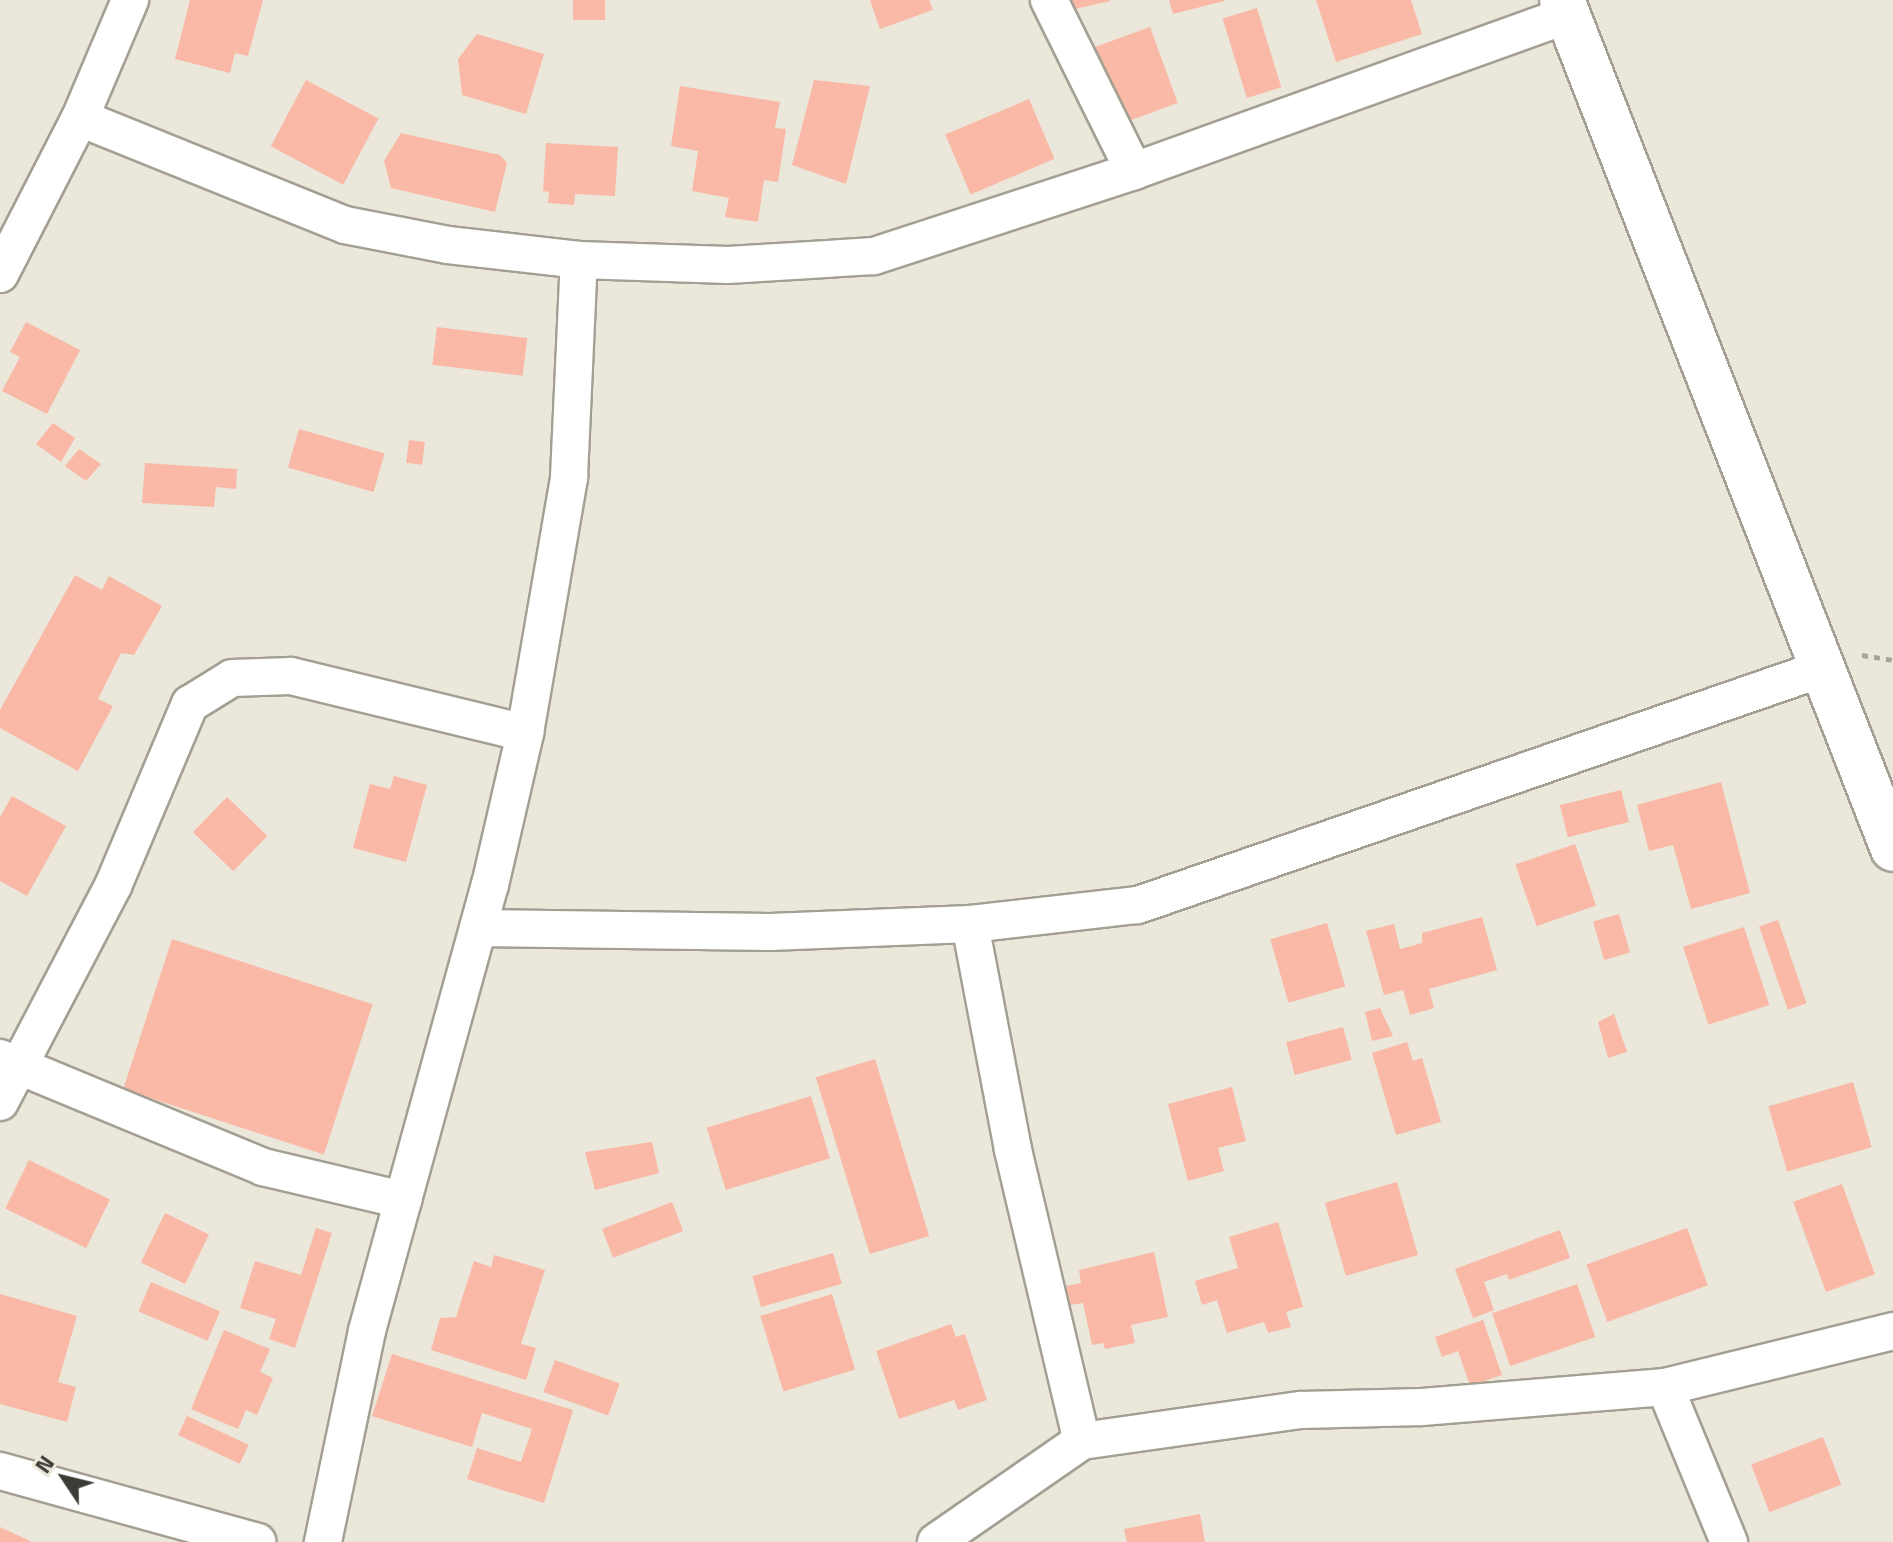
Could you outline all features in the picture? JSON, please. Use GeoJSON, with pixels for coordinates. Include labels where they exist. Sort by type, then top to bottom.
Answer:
{"type":"FeatureCollection","features":[{"type":"Feature","properties":{"kind":"main road"},"geometry":{"type":"LineString","coordinates":[[1565,8],[1893,849]]}},
{"type":"Feature","properties":{"kind":"street"},"geometry":{"type":"LineString","coordinates":[[0,274],[80,118],[130,0]]}},
{"type":"Feature","properties":{"kind":"street"},"geometry":{"type":"LineString","coordinates":[[1049,0],[1134,171]]}},
{"type":"Feature","properties":{"kind":"street"},"geometry":{"type":"LineString","coordinates":[[80,118],[345,225],[448,245],[579,260],[728,265],[874,256],[1134,171],[1565,8]]}},
{"type":"Feature","properties":{"kind":"street"},"geometry":{"type":"LineString","coordinates":[[323,1542],[367,1331],[478,928],[525,733],[569,477],[579,260]]}},
{"type":"Feature","properties":{"kind":"street"},"geometry":{"type":"LineString","coordinates":[[478,928],[770,932],[970,924],[1138,905],[1821,669]]}},
{"type":"Feature","properties":{"kind":"street"},"geometry":{"type":"LineString","coordinates":[[0,1102],[8,1062],[113,886],[190,704],[232,678],[291,676],[525,733]]}},
{"type":"Feature","properties":{"kind":"street"},"geometry":{"type":"LineString","coordinates":[[970,924],[1013,1150],[1082,1441]]}},
{"type":"Feature","properties":{"kind":"street"},"geometry":{"type":"LineString","coordinates":[[8,1062],[263,1167],[403,1200]]}},
{"type":"Feature","properties":{"kind":"street"},"geometry":{"type":"LineString","coordinates":[[936,1542],[1082,1441],[1301,1410],[1422,1407],[1665,1387],[1893,1331]]}},
{"type":"Feature","properties":{"kind":"street"},"geometry":{"type":"LineString","coordinates":[[1665,1387],[1729,1542]]}},
{"type":"Feature","properties":{"kind":"street"},"geometry":{"type":"LineString","coordinates":[[0,1471],[257,1542]]}},
{"type":"Feature","properties":{"kind":"building"},"geometry":{"type":"Polygon","coordinates":[[[190,0],[263,0],[248,56],[235,53],[230,73],[175,59],[190,0]]]}},
{"type":"Feature","properties":{"kind":"building"},"geometry":{"type":"Polygon","coordinates":[[[573,0],[605,0],[605,20],[573,20],[573,0]]]}},
{"type":"Feature","properties":{"kind":"building"},"geometry":{"type":"Polygon","coordinates":[[[870,0],[929,0],[933,10],[880,29],[870,0]]]}},
{"type":"Feature","properties":{"kind":"building"},"geometry":{"type":"Polygon","coordinates":[[[1059,0],[1110,0],[1110,1],[1062,12],[1059,0]]]}},
{"type":"Feature","properties":{"kind":"building"},"geometry":{"type":"Polygon","coordinates":[[[1169,0],[1224,0],[1224,1],[1173,14],[1169,0]]]}},
{"type":"Feature","properties":{"kind":"building"},"geometry":{"type":"Polygon","coordinates":[[[1316,0],[1411,0],[1422,34],[1336,62],[1316,0]]]}},
{"type":"Feature","properties":{"kind":"building"},"geometry":{"type":"Polygon","coordinates":[[[1257,8],[1281,87],[1247,98],[1223,19],[1257,8]]]}},
{"type":"Feature","properties":{"kind":"building"},"geometry":{"type":"Polygon","coordinates":[[[1150,27],[1178,103],[1119,124],[1092,48],[1150,27]]]}},
{"type":"Feature","properties":{"kind":"building"},"geometry":{"type":"Polygon","coordinates":[[[477,34],[544,54],[526,114],[462,95],[458,59],[477,34]]]}},
{"type":"Feature","properties":{"kind":"building"},"geometry":{"type":"Polygon","coordinates":[[[306,80],[378,118],[343,185],[271,146],[306,80]]]}},
{"type":"Feature","properties":{"kind":"building"},"geometry":{"type":"Polygon","coordinates":[[[814,80],[870,86],[846,184],[792,165],[814,80]]]}},
{"type":"Feature","properties":{"kind":"building"},"geometry":{"type":"Polygon","coordinates":[[[680,86],[780,102],[775,128],[786,129],[778,182],[764,180],[758,222],[725,217],[729,198],[692,191],[698,151],[671,146],[680,86]]]}},
{"type":"Feature","properties":{"kind":"building"},"geometry":{"type":"Polygon","coordinates":[[[1029,99],[1054,159],[971,194],[945,135],[1029,99]]]}},
{"type":"Feature","properties":{"kind":"building"},"geometry":{"type":"Polygon","coordinates":[[[401,133],[500,155],[507,163],[495,212],[391,188],[384,161],[401,133]]]}},
{"type":"Feature","properties":{"kind":"building"},"geometry":{"type":"Polygon","coordinates":[[[546,143],[618,147],[615,196],[575,194],[574,205],[548,203],[549,192],[543,191],[546,143]]]}},
{"type":"Feature","properties":{"kind":"building"},"geometry":{"type":"Polygon","coordinates":[[[26,322],[80,350],[47,414],[2,391],[20,357],[10,352],[26,322]]]}},
{"type":"Feature","properties":{"kind":"building"},"geometry":{"type":"Polygon","coordinates":[[[437,327],[527,338],[523,376],[432,365],[437,327]]]}},
{"type":"Feature","properties":{"kind":"building"},"geometry":{"type":"Polygon","coordinates":[[[53,423],[75,438],[61,462],[36,444],[53,423]]]}},
{"type":"Feature","properties":{"kind":"building"},"geometry":{"type":"Polygon","coordinates":[[[299,429],[385,454],[374,492],[288,467],[299,429]]]}},
{"type":"Feature","properties":{"kind":"building"},"geometry":{"type":"Polygon","coordinates":[[[409,440],[425,442],[422,465],[406,463],[409,440]]]}},
{"type":"Feature","properties":{"kind":"building"},"geometry":{"type":"Polygon","coordinates":[[[79,449],[101,464],[86,481],[65,466],[79,449]]]}},
{"type":"Feature","properties":{"kind":"building"},"geometry":{"type":"Polygon","coordinates":[[[145,463],[237,469],[236,489],[216,487],[214,507],[142,503],[145,463]]]}},
{"type":"Feature","properties":{"kind":"building"},"geometry":{"type":"Polygon","coordinates":[[[75,575],[102,590],[109,576],[162,606],[134,655],[121,653],[98,699],[113,706],[78,771],[0,728],[0,710],[75,575]]]}},
{"type":"Feature","properties":{"kind":"building"},"geometry":{"type":"Polygon","coordinates":[[[394,776],[427,785],[406,862],[353,848],[370,784],[390,789],[394,776]]]}},
{"type":"Feature","properties":{"kind":"building"},"geometry":{"type":"Polygon","coordinates":[[[1721,782],[1750,893],[1691,909],[1673,845],[1649,851],[1637,805],[1721,782]]]}},
{"type":"Feature","properties":{"kind":"building"},"geometry":{"type":"Polygon","coordinates":[[[1621,790],[1629,822],[1568,837],[1560,805],[1621,790]]]}},
{"type":"Feature","properties":{"kind":"building"},"geometry":{"type":"Polygon","coordinates":[[[12,796],[66,826],[27,896],[0,881],[0,817],[12,796]]]}},
{"type":"Feature","properties":{"kind":"building"},"geometry":{"type":"Polygon","coordinates":[[[227,797],[267,836],[233,871],[193,832],[227,797]]]}},
{"type":"Feature","properties":{"kind":"building"},"geometry":{"type":"Polygon","coordinates":[[[1575,844],[1596,905],[1537,926],[1515,865],[1575,844]]]}},
{"type":"Feature","properties":{"kind":"building"},"geometry":{"type":"Polygon","coordinates":[[[1619,914],[1630,952],[1604,960],[1593,921],[1619,914]]]}},
{"type":"Feature","properties":{"kind":"building"},"geometry":{"type":"Polygon","coordinates":[[[1482,917],[1497,970],[1429,989],[1434,1008],[1410,1015],[1403,990],[1384,995],[1366,931],[1394,924],[1400,949],[1422,943],[1422,933],[1482,917]]]}},
{"type":"Feature","properties":{"kind":"building"},"geometry":{"type":"Polygon","coordinates":[[[1778,920],[1807,1003],[1788,1010],[1759,927],[1778,920]]]}},
{"type":"Feature","properties":{"kind":"building"},"geometry":{"type":"Polygon","coordinates":[[[1327,923],[1345,986],[1288,1003],[1270,939],[1327,923]]]}},
{"type":"Feature","properties":{"kind":"building"},"geometry":{"type":"Polygon","coordinates":[[[1744,927],[1769,1005],[1708,1025],[1683,947],[1744,927]]]}},
{"type":"Feature","properties":{"kind":"building"},"geometry":{"type":"Polygon","coordinates":[[[172,939],[373,1004],[324,1154],[123,1089],[172,939]]]}},
{"type":"Feature","properties":{"kind":"building"},"geometry":{"type":"Polygon","coordinates":[[[1380,1008],[1393,1036],[1372,1041],[1365,1012],[1380,1008]]]}},
{"type":"Feature","properties":{"kind":"building"},"geometry":{"type":"Polygon","coordinates":[[[1614,1014],[1627,1052],[1608,1058],[1598,1022],[1614,1014]]]}},
{"type":"Feature","properties":{"kind":"building"},"geometry":{"type":"Polygon","coordinates":[[[1343,1027],[1352,1060],[1295,1075],[1286,1042],[1343,1027]]]}},
{"type":"Feature","properties":{"kind":"building"},"geometry":{"type":"Polygon","coordinates":[[[1407,1042],[1413,1061],[1422,1058],[1441,1122],[1396,1135],[1372,1053],[1407,1042]]]}},
{"type":"Feature","properties":{"kind":"building"},"geometry":{"type":"Polygon","coordinates":[[[875,1059],[929,1236],[870,1254],[816,1077],[875,1059]]]}},
{"type":"Feature","properties":{"kind":"building"},"geometry":{"type":"Polygon","coordinates":[[[1853,1082],[1872,1147],[1787,1172],[1768,1106],[1853,1082]]]}},
{"type":"Feature","properties":{"kind":"building"},"geometry":{"type":"Polygon","coordinates":[[[1232,1087],[1246,1141],[1218,1148],[1224,1171],[1188,1181],[1168,1104],[1232,1087]]]}},
{"type":"Feature","properties":{"kind":"building"},"geometry":{"type":"Polygon","coordinates":[[[811,1096],[830,1158],[726,1190],[707,1128],[811,1096]]]}},
{"type":"Feature","properties":{"kind":"building"},"geometry":{"type":"Polygon","coordinates":[[[652,1142],[659,1173],[595,1190],[585,1152],[652,1142]]]}},
{"type":"Feature","properties":{"kind":"building"},"geometry":{"type":"Polygon","coordinates":[[[29,1160],[110,1199],[86,1248],[5,1209],[29,1160]]]}},
{"type":"Feature","properties":{"kind":"building"},"geometry":{"type":"Polygon","coordinates":[[[1397,1182],[1418,1255],[1346,1276],[1325,1203],[1397,1182]]]}},
{"type":"Feature","properties":{"kind":"building"},"geometry":{"type":"Polygon","coordinates":[[[1842,1184],[1875,1274],[1826,1292],[1793,1202],[1842,1184]]]}},
{"type":"Feature","properties":{"kind":"building"},"geometry":{"type":"Polygon","coordinates":[[[672,1202],[683,1231],[613,1258],[602,1229],[672,1202]]]}},
{"type":"Feature","properties":{"kind":"building"},"geometry":{"type":"Polygon","coordinates":[[[165,1213],[209,1234],[185,1284],[141,1262],[165,1213]]]}},
{"type":"Feature","properties":{"kind":"building"},"geometry":{"type":"Polygon","coordinates":[[[1278,1222],[1303,1307],[1286,1312],[1291,1327],[1268,1333],[1264,1322],[1227,1333],[1217,1300],[1202,1305],[1195,1281],[1238,1268],[1229,1237],[1278,1222]]]}},
{"type":"Feature","properties":{"kind":"building"},"geometry":{"type":"Polygon","coordinates":[[[316,1228],[332,1233],[295,1348],[269,1339],[276,1319],[240,1308],[255,1261],[301,1275],[316,1228]]]}},
{"type":"Feature","properties":{"kind":"building"},"geometry":{"type":"Polygon","coordinates":[[[1687,1228],[1708,1285],[1607,1322],[1586,1265],[1687,1228]]]}},
{"type":"Feature","properties":{"kind":"building"},"geometry":{"type":"Polygon","coordinates":[[[1560,1230],[1570,1258],[1509,1280],[1507,1274],[1484,1282],[1494,1310],[1473,1318],[1455,1269],[1560,1230]]]}},
{"type":"Feature","properties":{"kind":"building"},"geometry":{"type":"Polygon","coordinates":[[[1154,1252],[1168,1317],[1131,1325],[1135,1343],[1105,1349],[1103,1343],[1092,1345],[1083,1303],[1070,1305],[1066,1286],[1081,1283],[1079,1270],[1154,1252]]]}},
{"type":"Feature","properties":{"kind":"building"},"geometry":{"type":"Polygon","coordinates":[[[833,1253],[842,1284],[761,1307],[752,1276],[833,1253]]]}},
{"type":"Feature","properties":{"kind":"building"},"geometry":{"type":"Polygon","coordinates":[[[494,1255],[545,1270],[521,1344],[536,1348],[526,1380],[431,1350],[440,1318],[456,1317],[474,1261],[491,1267],[494,1255]]]}},
{"type":"Feature","properties":{"kind":"building"},"geometry":{"type":"Polygon","coordinates":[[[151,1282],[220,1311],[208,1341],[138,1311],[151,1282]]]}},
{"type":"Feature","properties":{"kind":"building"},"geometry":{"type":"Polygon","coordinates":[[[1577,1284],[1595,1337],[1510,1366],[1492,1313],[1577,1284]]]}},
{"type":"Feature","properties":{"kind":"building"},"geometry":{"type":"Polygon","coordinates":[[[0,1294],[77,1316],[58,1382],[76,1387],[67,1422],[0,1404],[0,1294]]]}},
{"type":"Feature","properties":{"kind":"building"},"geometry":{"type":"Polygon","coordinates":[[[832,1294],[855,1370],[783,1391],[760,1316],[832,1294]]]}},
{"type":"Feature","properties":{"kind":"building"},"geometry":{"type":"Polygon","coordinates":[[[1483,1320],[1502,1375],[1470,1386],[1458,1351],[1442,1357],[1435,1337],[1483,1320]]]}},
{"type":"Feature","properties":{"kind":"building"},"geometry":{"type":"Polygon","coordinates":[[[951,1324],[956,1337],[965,1334],[987,1400],[958,1410],[954,1400],[899,1419],[876,1351],[951,1324]]]}},
{"type":"Feature","properties":{"kind":"building"},"geometry":{"type":"Polygon","coordinates":[[[224,1330],[270,1349],[260,1372],[273,1378],[257,1415],[246,1410],[238,1429],[191,1409],[224,1330]]]}},
{"type":"Feature","properties":{"kind":"building"},"geometry":{"type":"Polygon","coordinates":[[[392,1354],[573,1410],[544,1503],[467,1479],[477,1448],[521,1462],[532,1429],[482,1413],[472,1447],[372,1416],[392,1354]]]}},
{"type":"Feature","properties":{"kind":"building"},"geometry":{"type":"Polygon","coordinates":[[[555,1360],[620,1384],[608,1416],[543,1392],[555,1360]]]}},
{"type":"Feature","properties":{"kind":"building"},"geometry":{"type":"Polygon","coordinates":[[[187,1416],[249,1445],[240,1464],[178,1435],[187,1416]]]}},
{"type":"Feature","properties":{"kind":"building"},"geometry":{"type":"Polygon","coordinates":[[[1823,1437],[1841,1485],[1769,1512],[1751,1465],[1823,1437]]]}},
{"type":"Feature","properties":{"kind":"building"},"geometry":{"type":"Polygon","coordinates":[[[1200,1514],[1205,1542],[1127,1542],[1124,1529],[1200,1514]]]}},
{"type":"Feature","properties":{"kind":"building"},"geometry":{"type":"Polygon","coordinates":[[[0,1527],[32,1542],[0,1542],[0,1527]]]}}]}
